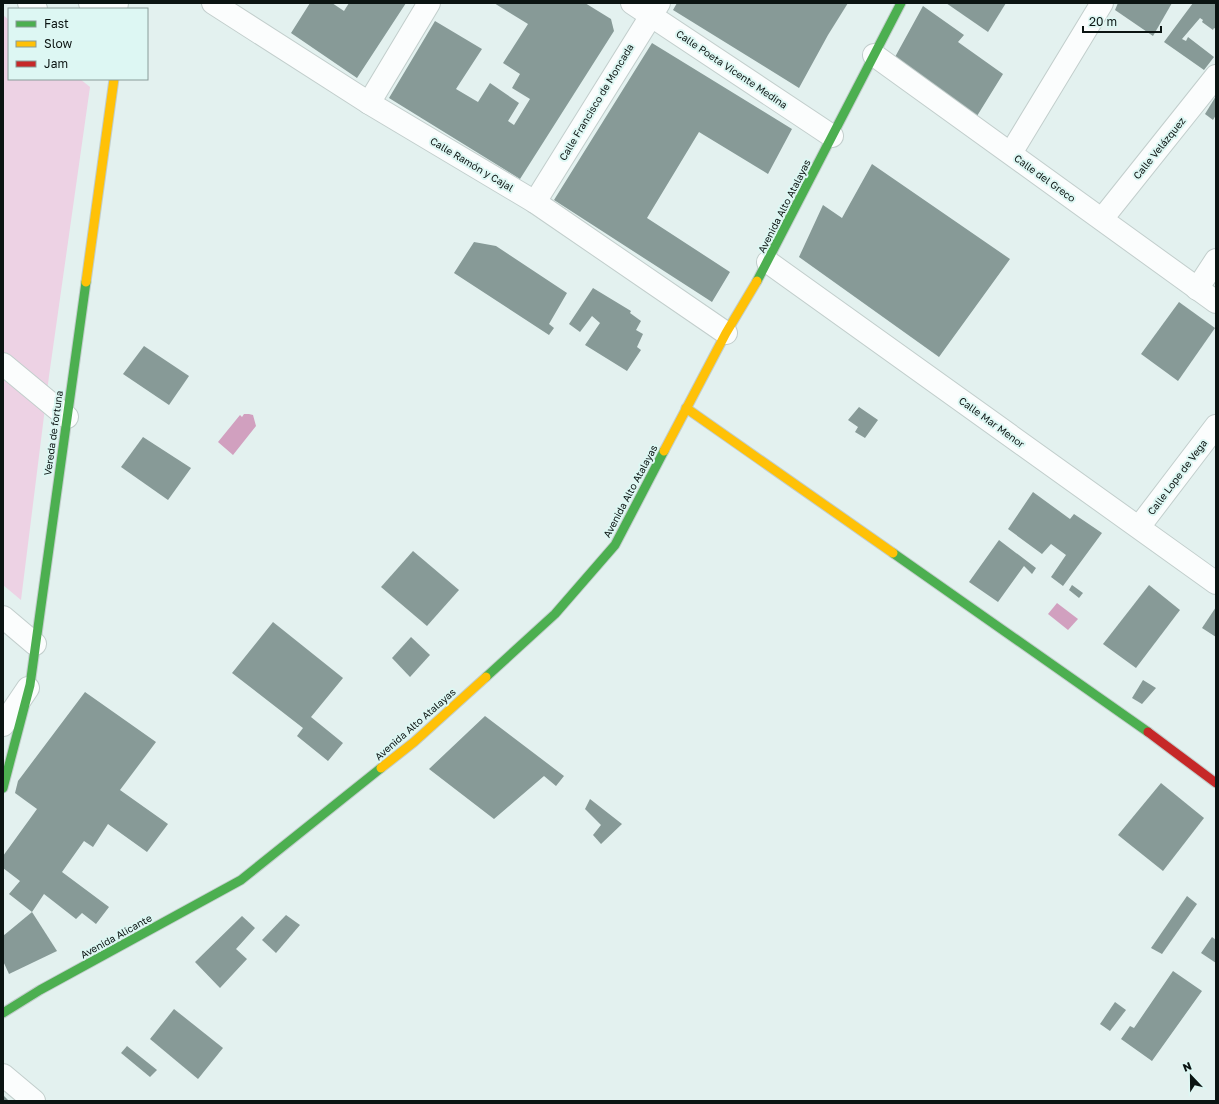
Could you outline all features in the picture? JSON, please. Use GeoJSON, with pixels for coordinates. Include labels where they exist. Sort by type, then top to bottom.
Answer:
{"type":"FeatureCollection","features":[{"type":"Feature","properties":{"kind":"main road","name":"Avenida Alto Atalayas"},"geometry":{"type":"LineString","coordinates":[[241,880],[414,742],[555,614],[615,545],[726,332],[768,262],[901,3]]}},
{"type":"Feature","properties":{"kind":"main road","name":"Vereda de fortuna"},"geometry":{"type":"LineString","coordinates":[[3,788],[30,685],[114,80]]}},
{"type":"Feature","properties":{"kind":"main road"},"geometry":{"type":"LineString","coordinates":[[686,408],[1132,720],[1216,783]]}},
{"type":"Feature","properties":{"kind":"main road","name":"Avenida Alicante"},"geometry":{"type":"LineString","coordinates":[[3,1013],[40,990],[241,880]]}},
{"type":"Feature","properties":{"kind":"street"},"geometry":{"type":"LineString","coordinates":[[369,103],[429,3]]}},
{"type":"Feature","properties":{"kind":"street","name":"Calle Poeta Vicente Medina"},"geometry":{"type":"LineString","coordinates":[[632,3],[654,9],[832,136]]}},
{"type":"Feature","properties":{"kind":"street"},"geometry":{"type":"LineString","coordinates":[[1011,153],[1102,3]]}},
{"type":"Feature","properties":{"kind":"street","name":"Calle Ramón y Cajal"},"geometry":{"type":"LineString","coordinates":[[224,6],[369,103],[535,202],[726,332]]}},
{"type":"Feature","properties":{"kind":"street","name":"Calle Francisco de Moncada"},"geometry":{"type":"LineString","coordinates":[[535,202],[654,9]]}},
{"type":"Feature","properties":{"kind":"street","name":"Calle del Greco"},"geometry":{"type":"LineString","coordinates":[[874,55],[1216,302]]}},
{"type":"Feature","properties":{"kind":"street","name":"Calle Velázquez"},"geometry":{"type":"LineString","coordinates":[[1102,219],[1216,76]]}},
{"type":"Feature","properties":{"kind":"street"},"geometry":{"type":"LineString","coordinates":[[1197,289],[1216,260]]}},
{"type":"Feature","properties":{"kind":"street","name":"Calle Mar Menor"},"geometry":{"type":"LineString","coordinates":[[768,262],[1216,583]]}},
{"type":"Feature","properties":{"kind":"street"},"geometry":{"type":"LineString","coordinates":[[3,364],[67,417]]}},
{"type":"Feature","properties":{"kind":"street","name":"Calle Lope de Vega"},"geometry":{"type":"LineString","coordinates":[[1139,527],[1216,426]]}},
{"type":"Feature","properties":{"kind":"street"},"geometry":{"type":"LineString","coordinates":[[3,617],[35,644]]}},
{"type":"Feature","properties":{"kind":"street"},"geometry":{"type":"LineString","coordinates":[[3,725],[30,685]]}},
{"type":"Feature","properties":{"kind":"street"},"geometry":{"type":"LineString","coordinates":[[3,1074],[34,1101]]}},
{"type":"Feature","properties":{"kind":"shaded area"},"geometry":{"type":"Polygon","coordinates":[[[3,15],[8,19],[8,80],[81,80],[90,87],[49,376],[21,600],[3,585],[3,15]]]}},
{"type":"Feature","properties":{"kind":"shaded area"},"geometry":{"type":"Polygon","coordinates":[[[244,414],[253,415],[256,426],[233,455],[218,442],[240,415],[242,417],[244,414]]]}},
{"type":"Feature","properties":{"kind":"shaded area"},"geometry":{"type":"Polygon","coordinates":[[[1057,603],[1078,619],[1068,630],[1048,614],[1057,603]]]}},
{"type":"Feature","properties":{"kind":"building"},"geometry":{"type":"Polygon","coordinates":[[[310,3],[332,3],[344,11],[349,3],[406,3],[357,78],[291,33],[310,3]]]}},
{"type":"Feature","properties":{"kind":"building"},"geometry":{"type":"Polygon","coordinates":[[[494,3],[585,3],[611,19],[614,31],[520,179],[389,98],[435,21],[482,49],[456,89],[478,102],[490,83],[519,103],[508,121],[514,125],[530,99],[512,88],[520,74],[503,63],[528,24],[494,3]]]}},
{"type":"Feature","properties":{"kind":"building"},"geometry":{"type":"Polygon","coordinates":[[[677,3],[848,3],[828,35],[799,88],[673,10],[677,3]]]}},
{"type":"Feature","properties":{"kind":"building"},"geometry":{"type":"Polygon","coordinates":[[[946,3],[1006,3],[988,32],[946,3]]]}},
{"type":"Feature","properties":{"kind":"building"},"geometry":{"type":"Polygon","coordinates":[[[1118,3],[1172,3],[1153,36],[1115,10],[1118,3]]]}},
{"type":"Feature","properties":{"kind":"building"},"geometry":{"type":"Polygon","coordinates":[[[1193,3],[1216,3],[1216,29],[1214,28],[1213,30],[1202,22],[1203,20],[1200,18],[1182,39],[1186,41],[1188,37],[1214,57],[1204,70],[1164,42],[1193,3]]]}},
{"type":"Feature","properties":{"kind":"building"},"geometry":{"type":"Polygon","coordinates":[[[923,6],[964,35],[958,42],[1003,74],[977,116],[895,57],[923,6]]]}},
{"type":"Feature","properties":{"kind":"building"},"geometry":{"type":"Polygon","coordinates":[[[652,43],[792,129],[768,174],[699,132],[647,218],[730,272],[712,302],[554,200],[652,43]]]}},
{"type":"Feature","properties":{"kind":"building"},"geometry":{"type":"Polygon","coordinates":[[[1216,96],[1216,115],[1213,120],[1205,114],[1216,96]]]}},
{"type":"Feature","properties":{"kind":"building"},"geometry":{"type":"Polygon","coordinates":[[[872,164],[1010,259],[939,357],[799,257],[823,205],[842,218],[872,164]]]}},
{"type":"Feature","properties":{"kind":"building"},"geometry":{"type":"Polygon","coordinates":[[[474,242],[496,246],[567,293],[549,324],[554,328],[549,335],[454,273],[474,242]]]}},
{"type":"Feature","properties":{"kind":"building"},"geometry":{"type":"Polygon","coordinates":[[[593,288],[631,311],[630,313],[641,321],[636,330],[643,334],[637,347],[641,350],[627,371],[585,345],[600,323],[592,316],[580,332],[569,324],[593,288]]]}},
{"type":"Feature","properties":{"kind":"building"},"geometry":{"type":"Polygon","coordinates":[[[1179,302],[1215,328],[1178,381],[1141,354],[1179,302]]]}},
{"type":"Feature","properties":{"kind":"building"},"geometry":{"type":"Polygon","coordinates":[[[144,346],[189,376],[169,405],[123,374],[144,346]]]}},
{"type":"Feature","properties":{"kind":"building"},"geometry":{"type":"Polygon","coordinates":[[[859,407],[878,420],[865,438],[855,432],[858,427],[848,420],[859,407]]]}},
{"type":"Feature","properties":{"kind":"building"},"geometry":{"type":"Polygon","coordinates":[[[143,437],[191,468],[168,500],[121,467],[143,437]]]}},
{"type":"Feature","properties":{"kind":"building"},"geometry":{"type":"Polygon","coordinates":[[[1033,492],[1070,519],[1074,514],[1102,533],[1063,586],[1051,577],[1066,555],[1051,544],[1042,554],[1008,529],[1033,492]]]}},
{"type":"Feature","properties":{"kind":"building"},"geometry":{"type":"Polygon","coordinates":[[[999,540],[1036,568],[1032,574],[1024,566],[998,602],[969,582],[999,540]]]}},
{"type":"Feature","properties":{"kind":"building"},"geometry":{"type":"Polygon","coordinates":[[[413,551],[459,590],[427,626],[381,587],[413,551]]]}},
{"type":"Feature","properties":{"kind":"building"},"geometry":{"type":"Polygon","coordinates":[[[1072,585],[1083,593],[1079,598],[1069,590],[1072,585]]]}},
{"type":"Feature","properties":{"kind":"building"},"geometry":{"type":"Polygon","coordinates":[[[1149,585],[1180,610],[1136,668],[1103,644],[1149,585]]]}},
{"type":"Feature","properties":{"kind":"building"},"geometry":{"type":"Polygon","coordinates":[[[1216,607],[1216,637],[1202,628],[1216,607]]]}},
{"type":"Feature","properties":{"kind":"building"},"geometry":{"type":"Polygon","coordinates":[[[273,622],[343,678],[311,717],[343,743],[328,761],[297,736],[303,728],[232,673],[273,622]]]}},
{"type":"Feature","properties":{"kind":"building"},"geometry":{"type":"Polygon","coordinates":[[[411,637],[430,655],[410,677],[392,658],[411,637]]]}},
{"type":"Feature","properties":{"kind":"building"},"geometry":{"type":"Polygon","coordinates":[[[1143,680],[1156,688],[1142,704],[1132,698],[1143,680]]]}},
{"type":"Feature","properties":{"kind":"building"},"geometry":{"type":"Polygon","coordinates":[[[85,692],[156,742],[120,790],[168,824],[147,852],[108,824],[93,847],[84,841],[62,872],[109,907],[96,924],[82,913],[76,919],[44,894],[32,912],[9,894],[20,881],[3,868],[3,856],[37,809],[15,793],[18,781],[85,692]]]}},
{"type":"Feature","properties":{"kind":"building"},"geometry":{"type":"Polygon","coordinates":[[[485,716],[564,776],[556,786],[544,776],[494,819],[429,769],[485,716]]]}},
{"type":"Feature","properties":{"kind":"building"},"geometry":{"type":"Polygon","coordinates":[[[1161,783],[1204,818],[1163,871],[1118,835],[1161,783]]]}},
{"type":"Feature","properties":{"kind":"building"},"geometry":{"type":"Polygon","coordinates":[[[590,799],[622,824],[601,844],[593,835],[601,825],[585,809],[590,799]]]}},
{"type":"Feature","properties":{"kind":"building"},"geometry":{"type":"Polygon","coordinates":[[[1187,896],[1197,904],[1162,954],[1151,948],[1187,896]]]}},
{"type":"Feature","properties":{"kind":"building"},"geometry":{"type":"Polygon","coordinates":[[[32,912],[57,951],[9,974],[3,961],[3,936],[32,912]]]}},
{"type":"Feature","properties":{"kind":"building"},"geometry":{"type":"Polygon","coordinates":[[[286,915],[300,925],[276,953],[262,940],[286,915]]]}},
{"type":"Feature","properties":{"kind":"building"},"geometry":{"type":"Polygon","coordinates":[[[242,916],[255,928],[236,949],[247,959],[220,988],[195,962],[242,916]]]}},
{"type":"Feature","properties":{"kind":"building"},"geometry":{"type":"Polygon","coordinates":[[[1212,937],[1216,940],[1216,963],[1201,953],[1212,937]]]}},
{"type":"Feature","properties":{"kind":"building"},"geometry":{"type":"Polygon","coordinates":[[[1173,971],[1202,991],[1152,1061],[1121,1039],[1130,1026],[1134,1028],[1173,971]]]}},
{"type":"Feature","properties":{"kind":"building"},"geometry":{"type":"Polygon","coordinates":[[[1115,1002],[1126,1010],[1110,1031],[1100,1024],[1115,1002]]]}},
{"type":"Feature","properties":{"kind":"building"},"geometry":{"type":"Polygon","coordinates":[[[174,1009],[223,1048],[198,1079],[150,1039],[174,1009]]]}},
{"type":"Feature","properties":{"kind":"building"},"geometry":{"type":"Polygon","coordinates":[[[127,1046],[157,1070],[150,1077],[121,1053],[127,1046]]]}},
{"type":"Feature","properties":{"kind":"building"},"geometry":{"type":"Polygon","coordinates":[[[3,1095],[9,1101],[3,1101],[3,1095]]]}},
{"type":"Feature","properties":{"kind":"traffic: fast"},"geometry":{"type":"LineString","coordinates":[[757,281],[901,3]]}},
{"type":"Feature","properties":{"kind":"traffic: fast"},"geometry":{"type":"LineString","coordinates":[[3,788],[30,685],[86,282]]}},
{"type":"Feature","properties":{"kind":"traffic: fast"},"geometry":{"type":"LineString","coordinates":[[486,677],[555,614],[615,545],[664,451]]}},
{"type":"Feature","properties":{"kind":"traffic: fast"},"geometry":{"type":"LineString","coordinates":[[893,553],[1148,732]]}},
{"type":"Feature","properties":{"kind":"traffic: fast"},"geometry":{"type":"LineString","coordinates":[[3,1013],[40,990],[241,880],[381,768]]}},
{"type":"Feature","properties":{"kind":"traffic: slow"},"geometry":{"type":"LineString","coordinates":[[86,282],[114,80]]}},
{"type":"Feature","properties":{"kind":"traffic: slow"},"geometry":{"type":"LineString","coordinates":[[664,451],[726,333],[757,281]]}},
{"type":"Feature","properties":{"kind":"traffic: slow"},"geometry":{"type":"LineString","coordinates":[[686,408],[893,553]]}},
{"type":"Feature","properties":{"kind":"traffic: slow"},"geometry":{"type":"LineString","coordinates":[[381,768],[414,742],[486,677]]}},
{"type":"Feature","properties":{"kind":"traffic: jam"},"geometry":{"type":"LineString","coordinates":[[1148,732],[1216,783]]}}]}
